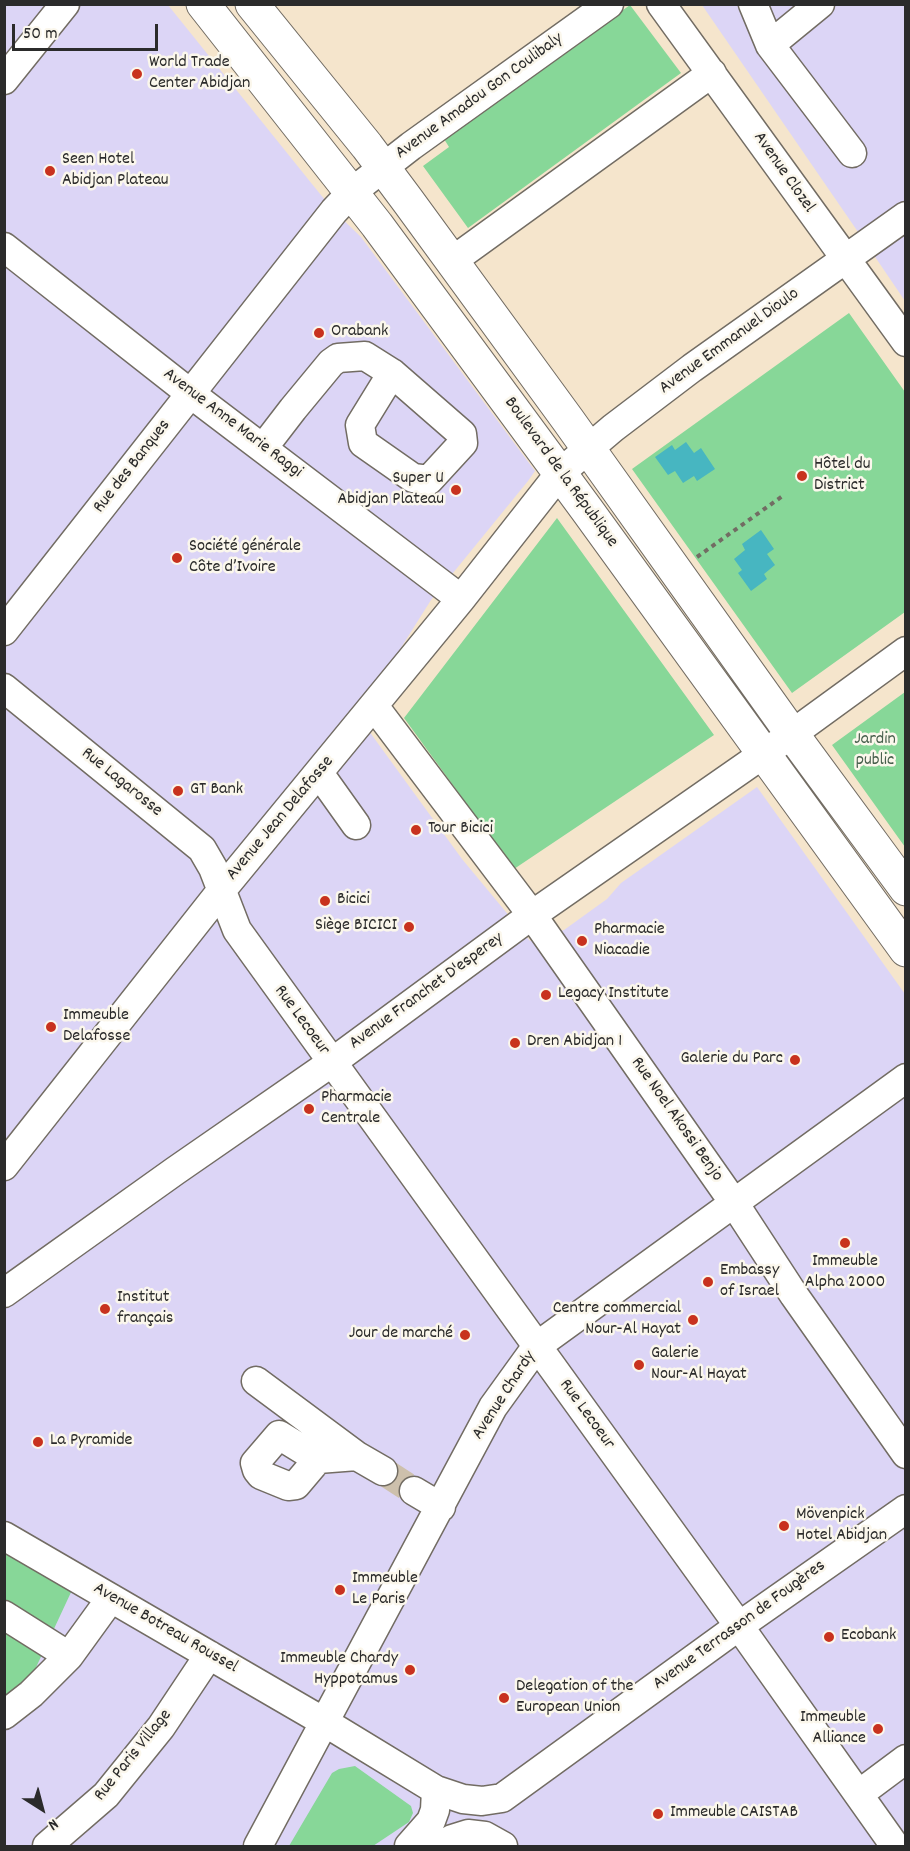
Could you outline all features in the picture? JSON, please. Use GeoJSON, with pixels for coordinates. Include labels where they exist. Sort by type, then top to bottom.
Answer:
{"type":"FeatureCollection","features":[{"type":"Feature","properties":{"kind":"main road","name":"Boulevard de la République"},"geometry":{"type":"LineString","coordinates":[[203,4],[352,192],[560,473],[906,950]]}},
{"type":"Feature","properties":{"kind":"main road","name":"Boulevard de la République"},"geometry":{"type":"LineString","coordinates":[[252,4],[383,168],[452,261],[906,889]]}},
{"type":"Feature","properties":{"kind":"street"},"geometry":{"type":"LineString","coordinates":[[4,80],[65,4]]}},
{"type":"Feature","properties":{"kind":"street","name":"Avenue Amadou Gon Coulibaly"},"geometry":{"type":"LineString","coordinates":[[352,192],[609,4]]}},
{"type":"Feature","properties":{"kind":"street","name":"Avenue Clozel"},"geometry":{"type":"LineString","coordinates":[[661,4],[906,342]]}},
{"type":"Feature","properties":{"kind":"street"},"geometry":{"type":"LineString","coordinates":[[753,4],[770,45],[852,153]]}},
{"type":"Feature","properties":{"kind":"street"},"geometry":{"type":"LineString","coordinates":[[770,45],[820,4]]}},
{"type":"Feature","properties":{"kind":"street"},"geometry":{"type":"LineString","coordinates":[[452,261],[712,73]]}},
{"type":"Feature","properties":{"kind":"street","name":"Rue des Banques"},"geometry":{"type":"LineString","coordinates":[[4,631],[327,220],[352,192]]}},
{"type":"Feature","properties":{"kind":"street","name":"Avenue Emmanuel Dioulo"},"geometry":{"type":"LineString","coordinates":[[560,473],[613,428],[692,368],[906,216]]}},
{"type":"Feature","properties":{"kind":"street","name":"Avenue Anne Marie Raggi"},"geometry":{"type":"LineString","coordinates":[[4,248],[191,394],[461,599]]}},
{"type":"Feature","properties":{"kind":"street"},"geometry":{"type":"LineString","coordinates":[[263,448],[331,363],[338,358],[365,356],[392,373]]}},
{"type":"Feature","properties":{"kind":"street","name":"Avenue Jean Delafosse"},"geometry":{"type":"LineString","coordinates":[[4,1166],[14,1133],[319,773],[560,473]]}},
{"type":"Feature","properties":{"kind":"street","name":"Avenue Franchet D'esperey"},"geometry":{"type":"LineString","coordinates":[[4,1293],[332,1063],[532,915],[792,734],[906,651]]}},
{"type":"Feature","properties":{"kind":"street","name":"Rue Lagarosse"},"geometry":{"type":"LineString","coordinates":[[4,688],[202,849],[213,868],[221,891]]}},
{"type":"Feature","properties":{"kind":"street","name":"Rue Noel Akossi Benjo"},"geometry":{"type":"LineString","coordinates":[[374,706],[532,915],[906,1454]]}},
{"type":"Feature","properties":{"kind":"street"},"geometry":{"type":"LineString","coordinates":[[319,773],[356,825]]}},
{"type":"Feature","properties":{"kind":"street","name":"Rue Lecoeur"},"geometry":{"type":"LineString","coordinates":[[221,891],[237,930],[895,1846]]}},
{"type":"Feature","properties":{"kind":"street","name":"Avenue Chardy"},"geometry":{"type":"LineString","coordinates":[[258,1846],[494,1407],[537,1346],[906,1078]]}},
{"type":"Feature","properties":{"kind":"street"},"geometry":{"type":"LineString","coordinates":[[256,1381],[357,1456],[383,1471]]}},
{"type":"Feature","properties":{"kind":"street"},"geometry":{"type":"LineString","coordinates":[[318,1459],[357,1456]]}},
{"type":"Feature","properties":{"kind":"street"},"geometry":{"type":"LineString","coordinates":[[414,1491],[441,1507]]}},
{"type":"Feature","properties":{"kind":"street","name":"Avenue Terrasson de Fougères"},"geometry":{"type":"LineString","coordinates":[[502,1798],[739,1626],[906,1509]]}},
{"type":"Feature","properties":{"kind":"street","name":"Avenue Botreau Roussel"},"geometry":{"type":"LineString","coordinates":[[4,1536],[326,1723]]}},
{"type":"Feature","properties":{"kind":"street"},"geometry":{"type":"LineString","coordinates":[[4,1714],[31,1694],[69,1656],[111,1598]]}},
{"type":"Feature","properties":{"kind":"street"},"geometry":{"type":"LineString","coordinates":[[4,1615],[69,1656]]}},
{"type":"Feature","properties":{"kind":"street","name":"Rue Paris Village"},"geometry":{"type":"LineString","coordinates":[[47,1846],[106,1795],[160,1727],[209,1655]]}},
{"type":"Feature","properties":{"kind":"street"},"geometry":{"type":"LineString","coordinates":[[326,1723],[436,1790],[463,1799],[482,1801],[502,1798],[499,1812],[500,1822],[511,1846]]}},
{"type":"Feature","properties":{"kind":"street"},"geometry":{"type":"LineString","coordinates":[[859,1794],[906,1759]]}},
{"type":"Feature","properties":{"kind":"street"},"geometry":{"type":"LineString","coordinates":[[410,1846],[431,1821],[435,1810],[436,1790]]}},
{"type":"Feature","properties":{"kind":"street"},"geometry":{"type":"LineString","coordinates":[[440,1846],[468,1834],[485,1836],[503,1846]]}},
{"type":"Feature","properties":{"kind":"path"},"geometry":{"type":"LineString","coordinates":[[676,572],[784,495]]}},
{"type":"Feature","properties":{"kind":"shaded area"},"geometry":{"type":"Polygon","coordinates":[[[5,5],[168,5],[334,211],[361,237],[535,471],[431,600],[358,716],[462,859],[530,941],[564,930],[607,899],[621,883],[757,787],[905,994],[905,1846],[5,1846],[5,5]]]}},
{"type":"Feature","properties":{"kind":"shaded area"},"geometry":{"type":"Polygon","coordinates":[[[702,5],[905,5],[905,301],[867,245],[702,5]]]}},
{"type":"Feature","properties":{"kind":"green space"},"geometry":{"type":"Polygon","coordinates":[[[630,5],[681,73],[468,228],[423,166],[449,147],[444,139],[630,5]]]}},
{"type":"Feature","properties":{"kind":"green space"},"geometry":{"type":"Polygon","coordinates":[[[849,313],[905,392],[905,612],[792,693],[632,469],[849,313]]]}},
{"type":"Feature","properties":{"kind":"green space"},"geometry":{"type":"Polygon","coordinates":[[[557,518],[714,735],[514,869],[404,718],[557,518]]]}},
{"type":"Feature","properties":{"kind":"green space","name":"Jardin public"},"geometry":{"type":"Polygon","coordinates":[[[905,692],[905,847],[832,745],[905,692]]]}},
{"type":"Feature","properties":{"kind":"green space"},"geometry":{"type":"Polygon","coordinates":[[[5,1549],[73,1588],[32,1676],[5,1696],[5,1549]]]}},
{"type":"Feature","properties":{"kind":"green space"},"geometry":{"type":"Polygon","coordinates":[[[355,1766],[411,1806],[413,1813],[409,1822],[373,1846],[289,1846],[332,1773],[355,1766]]]}},
{"type":"Feature","properties":{"kind":"water"},"geometry":{"type":"Polygon","coordinates":[[[686,442],[694,453],[701,448],[715,469],[697,481],[694,476],[683,483],[675,471],[668,475],[655,457],[672,445],[675,450],[686,442]]]}},
{"type":"Feature","properties":{"kind":"water"},"geometry":{"type":"Polygon","coordinates":[[[761,530],[774,549],[767,554],[775,565],[764,574],[767,579],[751,591],[738,573],[742,570],[734,559],[745,550],[742,544],[761,530]]]}},
{"type":"Feature","properties":{"kind":"tunnel"},"geometry":{"type":"LineString","coordinates":[[383,1471],[414,1491]]}},
{"type":"Feature","properties":{"kind":"place","name":"World Trade Center Abidjan"},"geometry":{"type":"Point","coordinates":[137,74]}},
{"type":"Feature","properties":{"kind":"place","name":"Seen Hotel Abidjan Plateau"},"geometry":{"type":"Point","coordinates":[50,171]}},
{"type":"Feature","properties":{"kind":"place","name":"Orabank"},"geometry":{"type":"Point","coordinates":[319,333]}},
{"type":"Feature","properties":{"kind":"place","name":"Hôtel du District"},"geometry":{"type":"Point","coordinates":[802,476]}},
{"type":"Feature","properties":{"kind":"place","name":"Super U Abidjan Plateau"},"geometry":{"type":"Point","coordinates":[456,490]}},
{"type":"Feature","properties":{"kind":"place","name":"Société générale Côte d’Ivoire"},"geometry":{"type":"Point","coordinates":[177,558]}},
{"type":"Feature","properties":{"kind":"place","name":"GT Bank"},"geometry":{"type":"Point","coordinates":[178,791]}},
{"type":"Feature","properties":{"kind":"place","name":"Tour Bicici"},"geometry":{"type":"Point","coordinates":[416,830]}},
{"type":"Feature","properties":{"kind":"place","name":"Bicici"},"geometry":{"type":"Point","coordinates":[325,901]}},
{"type":"Feature","properties":{"kind":"place","name":"Siège BICICI"},"geometry":{"type":"Point","coordinates":[409,927]}},
{"type":"Feature","properties":{"kind":"place","name":"Pharmacie Niacadie"},"geometry":{"type":"Point","coordinates":[582,941]}},
{"type":"Feature","properties":{"kind":"place","name":"Legacy Institute"},"geometry":{"type":"Point","coordinates":[546,995]}},
{"type":"Feature","properties":{"kind":"place","name":"Immeuble Delafosse"},"geometry":{"type":"Point","coordinates":[51,1027]}},
{"type":"Feature","properties":{"kind":"place","name":"Dren Abidjan 1"},"geometry":{"type":"Point","coordinates":[515,1043]}},
{"type":"Feature","properties":{"kind":"place","name":"Galerie du Parc"},"geometry":{"type":"Point","coordinates":[795,1060]}},
{"type":"Feature","properties":{"kind":"place","name":"Pharmacie Centrale"},"geometry":{"type":"Point","coordinates":[309,1109]}},
{"type":"Feature","properties":{"kind":"place","name":"Immeuble Alpha 2000"},"geometry":{"type":"Point","coordinates":[845,1243]}},
{"type":"Feature","properties":{"kind":"place","name":"Embassy of Israel"},"geometry":{"type":"Point","coordinates":[708,1282]}},
{"type":"Feature","properties":{"kind":"place","name":"Institut français"},"geometry":{"type":"Point","coordinates":[105,1309]}},
{"type":"Feature","properties":{"kind":"place","name":"Centre commercial Nour-Al Hayat"},"geometry":{"type":"Point","coordinates":[693,1320]}},
{"type":"Feature","properties":{"kind":"place","name":"Jour de marché"},"geometry":{"type":"Point","coordinates":[465,1335]}},
{"type":"Feature","properties":{"kind":"place","name":"Galerie Nour-Al Hayat"},"geometry":{"type":"Point","coordinates":[639,1365]}},
{"type":"Feature","properties":{"kind":"place","name":"La Pyramide"},"geometry":{"type":"Point","coordinates":[38,1442]}},
{"type":"Feature","properties":{"kind":"place","name":"Mövenpick Hotel Abidjan"},"geometry":{"type":"Point","coordinates":[784,1526]}},
{"type":"Feature","properties":{"kind":"place","name":"Immeuble Le Paris"},"geometry":{"type":"Point","coordinates":[340,1590]}},
{"type":"Feature","properties":{"kind":"place","name":"Ecobank"},"geometry":{"type":"Point","coordinates":[829,1637]}},
{"type":"Feature","properties":{"kind":"place","name":"Immeuble Chardy Hyppotamus"},"geometry":{"type":"Point","coordinates":[410,1670]}},
{"type":"Feature","properties":{"kind":"place","name":"Delegation of the European Union"},"geometry":{"type":"Point","coordinates":[504,1698]}},
{"type":"Feature","properties":{"kind":"place","name":"Immeuble Alliance"},"geometry":{"type":"Point","coordinates":[878,1729]}},
{"type":"Feature","properties":{"kind":"place","name":"Immeuble CAISTAB"},"geometry":{"type":"Point","coordinates":[658,1814]}}]}
